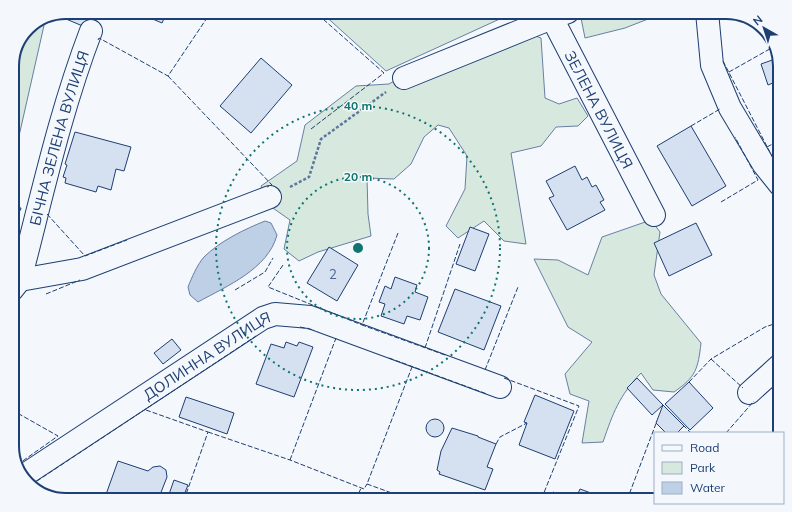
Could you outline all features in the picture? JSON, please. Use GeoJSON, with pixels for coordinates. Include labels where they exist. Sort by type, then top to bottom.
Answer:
{"type":"FeatureCollection","features":[{"type":"Feature","properties":{"kind":"street"},"geometry":{"type":"LineString","coordinates":[[404,78],[550,19]]}},
{"type":"Feature","properties":{"kind":"street","name":"ЗЕЛЕНА ВУЛИЦЯ"},"geometry":{"type":"LineString","coordinates":[[562,19],[654,215]]}},
{"type":"Feature","properties":{"kind":"street"},"geometry":{"type":"LineString","coordinates":[[708,19],[712,65],[730,108],[764,165],[773,177]]}},
{"type":"Feature","properties":{"kind":"street","name":"БІЧНА ЗЕЛЕНА ВУЛИЦЯ"},"geometry":{"type":"LineString","coordinates":[[19,274],[72,80],[91,31]]}},
{"type":"Feature","properties":{"kind":"street"},"geometry":{"type":"LineString","coordinates":[[19,284],[82,269],[270,197]]}},
{"type":"Feature","properties":{"kind":"street","name":"ДОЛИННА ВУЛИЦЯ"},"geometry":{"type":"LineString","coordinates":[[28,473],[257,322],[275,314],[310,317],[500,387]]}},
{"type":"Feature","properties":{"kind":"street"},"geometry":{"type":"LineString","coordinates":[[749,393],[773,371]]}},
{"type":"Feature","properties":{"kind":"path"},"geometry":{"type":"LineString","coordinates":[[270,197],[309,177],[321,139],[404,78]]}},
{"type":"Feature","properties":{"kind":"green space"},"geometry":{"type":"Polygon","coordinates":[[[329,19],[500,19],[386,71],[329,19]]]}},
{"type":"Feature","properties":{"kind":"green space"},"geometry":{"type":"Polygon","coordinates":[[[581,19],[648,19],[625,28],[585,38],[581,19]]]}},
{"type":"Feature","properties":{"kind":"green space"},"geometry":{"type":"Polygon","coordinates":[[[44,25],[19,136],[19,63],[21,54],[24,45],[29,38],[35,31],[44,25]]]}},
{"type":"Feature","properties":{"kind":"green space"},"geometry":{"type":"Polygon","coordinates":[[[522,31],[541,38],[545,98],[559,104],[577,98],[588,116],[578,126],[556,127],[541,146],[511,153],[526,244],[504,241],[484,221],[458,238],[446,226],[465,189],[467,156],[449,128],[438,125],[424,137],[411,164],[394,179],[367,178],[368,214],[371,236],[318,252],[299,261],[284,249],[290,220],[270,206],[261,186],[297,161],[305,125],[356,86],[389,84],[428,61],[522,31]]]}},
{"type":"Feature","properties":{"kind":"green space"},"geometry":{"type":"Polygon","coordinates":[[[651,220],[660,232],[654,275],[661,294],[701,343],[699,360],[695,372],[687,382],[674,392],[653,390],[641,373],[633,381],[622,397],[610,422],[603,442],[582,443],[589,401],[570,394],[565,374],[592,342],[568,327],[534,259],[558,260],[588,275],[602,237],[651,220]]]}},
{"type":"Feature","properties":{"kind":"water"},"geometry":{"type":"Polygon","coordinates":[[[265,221],[271,223],[277,235],[265,258],[256,267],[233,283],[198,302],[190,295],[188,287],[193,275],[201,260],[210,251],[233,236],[265,221]]]}},
{"type":"Feature","properties":{"kind":"building"},"geometry":{"type":"Polygon","coordinates":[[[66,19],[88,19],[85,27],[66,19]]]}},
{"type":"Feature","properties":{"kind":"building"},"geometry":{"type":"Polygon","coordinates":[[[153,19],[164,19],[162,23],[153,19]]]}},
{"type":"Feature","properties":{"kind":"building"},"geometry":{"type":"Polygon","coordinates":[[[261,58],[292,85],[251,133],[220,106],[261,58]]]}},
{"type":"Feature","properties":{"kind":"building"},"geometry":{"type":"Polygon","coordinates":[[[772,60],[773,83],[768,85],[761,64],[772,60]]]}},
{"type":"Feature","properties":{"kind":"building"},"geometry":{"type":"Polygon","coordinates":[[[691,126],[726,186],[692,206],[657,146],[691,126]]]}},
{"type":"Feature","properties":{"kind":"building"},"geometry":{"type":"Polygon","coordinates":[[[75,132],[131,147],[124,171],[116,169],[111,190],[98,186],[96,192],[65,183],[66,178],[63,177],[67,165],[65,164],[75,132]]]}},
{"type":"Feature","properties":{"kind":"building"},"geometry":{"type":"Polygon","coordinates":[[[575,166],[582,180],[587,177],[592,187],[596,185],[604,200],[600,202],[605,210],[567,230],[549,198],[554,196],[546,181],[575,166]]]}},
{"type":"Feature","properties":{"kind":"building"},"geometry":{"type":"Polygon","coordinates":[[[696,223],[712,255],[669,276],[654,243],[696,223]]]}},
{"type":"Feature","properties":{"kind":"building"},"geometry":{"type":"Polygon","coordinates":[[[470,227],[489,234],[475,271],[456,264],[470,227]]]}},
{"type":"Feature","properties":{"kind":"building"},"geometry":{"type":"Polygon","coordinates":[[[329,247],[358,265],[337,301],[307,283],[329,247]]]}},
{"type":"Feature","properties":{"kind":"building"},"geometry":{"type":"Polygon","coordinates":[[[395,277],[417,285],[415,292],[428,297],[420,320],[407,316],[404,324],[381,316],[385,304],[379,302],[385,286],[391,289],[395,277]]]}},
{"type":"Feature","properties":{"kind":"building"},"geometry":{"type":"Polygon","coordinates":[[[455,289],[501,306],[484,350],[438,332],[455,289]]]}},
{"type":"Feature","properties":{"kind":"building"},"geometry":{"type":"Polygon","coordinates":[[[172,339],[181,350],[163,364],[154,353],[172,339]]]}},
{"type":"Feature","properties":{"kind":"building"},"geometry":{"type":"Polygon","coordinates":[[[286,342],[297,346],[299,342],[313,347],[294,397],[256,384],[271,344],[284,348],[286,342]]]}},
{"type":"Feature","properties":{"kind":"building"},"geometry":{"type":"Polygon","coordinates":[[[637,378],[663,405],[652,415],[627,388],[637,378]]]}},
{"type":"Feature","properties":{"kind":"building"},"geometry":{"type":"Polygon","coordinates":[[[689,382],[713,408],[690,430],[665,404],[689,382]]]}},
{"type":"Feature","properties":{"kind":"building"},"geometry":{"type":"Polygon","coordinates":[[[535,395],[574,411],[555,459],[519,445],[527,423],[524,422],[535,395]]]}},
{"type":"Feature","properties":{"kind":"building"},"geometry":{"type":"Polygon","coordinates":[[[186,397],[234,413],[227,434],[179,417],[186,397]]]}},
{"type":"Feature","properties":{"kind":"building"},"geometry":{"type":"Polygon","coordinates":[[[663,405],[684,426],[678,432],[665,432],[656,423],[663,405]]]}},
{"type":"Feature","properties":{"kind":"building"},"geometry":{"type":"Polygon","coordinates":[[[435,419],[441,422],[444,428],[441,434],[435,437],[429,434],[426,428],[429,422],[435,419]]]}},
{"type":"Feature","properties":{"kind":"building"},"geometry":{"type":"Polygon","coordinates":[[[452,428],[478,436],[496,444],[487,467],[493,469],[485,490],[439,474],[440,472],[437,470],[441,451],[452,428]]]}},
{"type":"Feature","properties":{"kind":"building"},"geometry":{"type":"Polygon","coordinates":[[[118,461],[148,471],[153,467],[160,466],[166,470],[167,477],[161,493],[107,493],[118,461]]]}},
{"type":"Feature","properties":{"kind":"building"},"geometry":{"type":"Polygon","coordinates":[[[174,480],[188,485],[185,493],[169,493],[174,480]]]}},
{"type":"Feature","properties":{"kind":"building"},"geometry":{"type":"Polygon","coordinates":[[[580,489],[591,493],[578,493],[580,489]]]}},
{"type":"Feature","properties":{"kind":"fence"},"geometry":{"type":"LineString","coordinates":[[98,40],[99,38],[168,76],[206,19]]}},
{"type":"Feature","properties":{"kind":"fence"},"geometry":{"type":"LineString","coordinates":[[311,129],[384,73],[323,19]]}},
{"type":"Feature","properties":{"kind":"fence"},"geometry":{"type":"LineString","coordinates":[[729,72],[769,49]]}},
{"type":"Feature","properties":{"kind":"fence"},"geometry":{"type":"LineString","coordinates":[[723,61],[773,158]]}},
{"type":"Feature","properties":{"kind":"fence"},"geometry":{"type":"LineString","coordinates":[[168,76],[272,185],[267,187]]}},
{"type":"Feature","properties":{"kind":"fence"},"geometry":{"type":"LineString","coordinates":[[691,126],[720,109]]}},
{"type":"Feature","properties":{"kind":"fence"},"geometry":{"type":"LineString","coordinates":[[721,202],[758,180],[735,137]]}},
{"type":"Feature","properties":{"kind":"fence"},"geometry":{"type":"LineString","coordinates":[[767,147],[773,144]]}},
{"type":"Feature","properties":{"kind":"fence"},"geometry":{"type":"LineString","coordinates":[[19,208],[21,208],[19,215]]}},
{"type":"Feature","properties":{"kind":"fence"},"geometry":{"type":"LineString","coordinates":[[47,214],[85,256],[127,240]]}},
{"type":"Feature","properties":{"kind":"fence"},"geometry":{"type":"LineString","coordinates":[[398,233],[362,325],[445,355]]}},
{"type":"Feature","properties":{"kind":"fence"},"geometry":{"type":"LineString","coordinates":[[425,348],[460,244]]}},
{"type":"Feature","properties":{"kind":"fence"},"geometry":{"type":"LineString","coordinates":[[235,290],[265,272],[273,258]]}},
{"type":"Feature","properties":{"kind":"fence"},"geometry":{"type":"LineString","coordinates":[[283,265],[268,287],[362,325]]}},
{"type":"Feature","properties":{"kind":"fence"},"geometry":{"type":"LineString","coordinates":[[46,294],[80,280]]}},
{"type":"Feature","properties":{"kind":"fence"},"geometry":{"type":"LineString","coordinates":[[485,370],[518,287]]}},
{"type":"Feature","properties":{"kind":"fence"},"geometry":{"type":"LineString","coordinates":[[689,382],[711,359],[765,327],[773,324]]}},
{"type":"Feature","properties":{"kind":"fence"},"geometry":{"type":"LineString","coordinates":[[300,327],[314,330]]}},
{"type":"Feature","properties":{"kind":"fence"},"geometry":{"type":"LineString","coordinates":[[36,482],[256,336]]}},
{"type":"Feature","properties":{"kind":"fence"},"geometry":{"type":"LineString","coordinates":[[290,460],[336,338]]}},
{"type":"Feature","properties":{"kind":"fence"},"geometry":{"type":"LineString","coordinates":[[389,358],[487,394]]}},
{"type":"Feature","properties":{"kind":"fence"},"geometry":{"type":"LineString","coordinates":[[711,359],[743,388]]}},
{"type":"Feature","properties":{"kind":"fence"},"geometry":{"type":"LineString","coordinates":[[392,493],[367,484],[412,367]]}},
{"type":"Feature","properties":{"kind":"fence"},"geometry":{"type":"LineString","coordinates":[[504,378],[579,406],[544,493]]}},
{"type":"Feature","properties":{"kind":"fence"},"geometry":{"type":"LineString","coordinates":[[727,432],[754,401]]}},
{"type":"Feature","properties":{"kind":"fence"},"geometry":{"type":"LineString","coordinates":[[146,410],[208,432],[186,493]]}},
{"type":"Feature","properties":{"kind":"fence"},"geometry":{"type":"LineString","coordinates":[[19,414],[58,436],[22,461]]}},
{"type":"Feature","properties":{"kind":"fence"},"geometry":{"type":"LineString","coordinates":[[630,493],[657,421]]}},
{"type":"Feature","properties":{"kind":"fence"},"geometry":{"type":"LineString","coordinates":[[496,444],[500,437],[527,423]]}},
{"type":"Feature","properties":{"kind":"fence"},"geometry":{"type":"LineString","coordinates":[[683,425],[690,432]]}},
{"type":"Feature","properties":{"kind":"fence"},"geometry":{"type":"LineString","coordinates":[[208,432],[290,460],[364,489],[367,484]]}},
{"type":"Feature","properties":{"kind":"fence"},"geometry":{"type":"LineString","coordinates":[[359,493],[361,488]]}}]}
